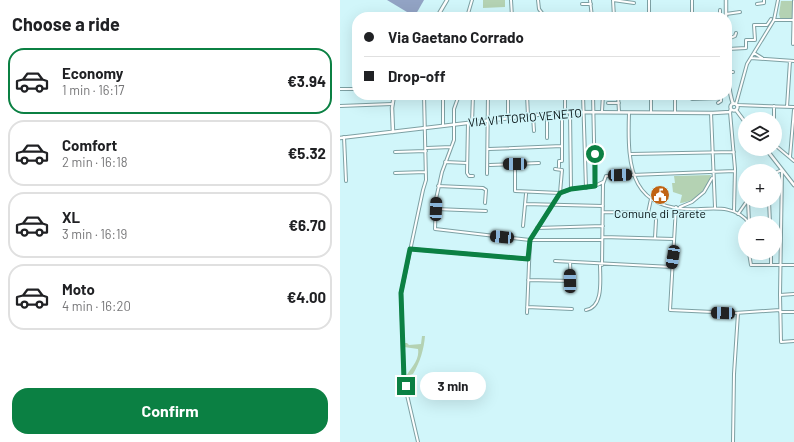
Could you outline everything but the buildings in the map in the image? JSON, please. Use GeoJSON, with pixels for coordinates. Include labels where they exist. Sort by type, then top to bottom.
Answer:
{"type":"FeatureCollection","features":[{"type":"Feature","properties":{"kind":"street"},"geometry":{"type":"LineString","coordinates":[[440,12],[447,0]]}},
{"type":"Feature","properties":{"kind":"street"},"geometry":{"type":"LineString","coordinates":[[468,12],[472,0]]}},
{"type":"Feature","properties":{"kind":"street"},"geometry":{"type":"LineString","coordinates":[[511,0],[512,12]]}},
{"type":"Feature","properties":{"kind":"street"},"geometry":{"type":"LineString","coordinates":[[538,0],[542,12]]}},
{"type":"Feature","properties":{"kind":"street"},"geometry":{"type":"LineString","coordinates":[[590,0],[592,12]]}},
{"type":"Feature","properties":{"kind":"street"},"geometry":{"type":"LineString","coordinates":[[614,12],[613,0],[634,3]]}},
{"type":"Feature","properties":{"kind":"street"},"geometry":{"type":"LineString","coordinates":[[649,0],[649,12]]}},
{"type":"Feature","properties":{"kind":"street"},"geometry":{"type":"LineString","coordinates":[[692,0],[692,12]]}},
{"type":"Feature","properties":{"kind":"street"},"geometry":{"type":"LineString","coordinates":[[726,0],[726,12]]}},
{"type":"Feature","properties":{"kind":"street"},"geometry":{"type":"LineString","coordinates":[[757,4],[764,2],[764,0]]}},
{"type":"Feature","properties":{"kind":"street"},"geometry":{"type":"LineString","coordinates":[[734,211],[735,171],[731,110],[738,102],[744,75],[751,58],[774,20],[779,0]]}},
{"type":"Feature","properties":{"kind":"street"},"geometry":{"type":"LineString","coordinates":[[794,1],[794,44]]}},
{"type":"Feature","properties":{"kind":"street"},"geometry":{"type":"LineString","coordinates":[[582,4],[591,4]]}},
{"type":"Feature","properties":{"kind":"street"},"geometry":{"type":"LineString","coordinates":[[645,5],[649,4]]}},
{"type":"Feature","properties":{"kind":"street"},"geometry":{"type":"LineString","coordinates":[[732,14],[738,11]]}},
{"type":"Feature","properties":{"kind":"street"},"geometry":{"type":"LineString","coordinates":[[776,14],[781,19],[786,20]]}},
{"type":"Feature","properties":{"kind":"street"},"geometry":{"type":"LineString","coordinates":[[732,49],[746,48],[746,40],[755,40],[754,24],[767,25],[771,19]]}},
{"type":"Feature","properties":{"kind":"street"},"geometry":{"type":"LineString","coordinates":[[774,20],[794,20]]}},
{"type":"Feature","properties":{"kind":"street"},"geometry":{"type":"LineString","coordinates":[[732,37],[735,36],[736,33]]}},
{"type":"Feature","properties":{"kind":"street"},"geometry":{"type":"LineString","coordinates":[[754,53],[761,58],[794,62]]}},
{"type":"Feature","properties":{"kind":"street"},"geometry":{"type":"LineString","coordinates":[[751,58],[773,59]]}},
{"type":"Feature","properties":{"kind":"street"},"geometry":{"type":"LineString","coordinates":[[787,106],[790,61]]}},
{"type":"Feature","properties":{"kind":"street"},"geometry":{"type":"LineString","coordinates":[[340,89],[352,89]]}},
{"type":"Feature","properties":{"kind":"street"},"geometry":{"type":"LineString","coordinates":[[393,100],[393,132]]}},
{"type":"Feature","properties":{"kind":"street"},"geometry":{"type":"LineString","coordinates":[[418,442],[404,382],[401,293],[426,180],[424,100]]}},
{"type":"Feature","properties":{"kind":"street"},"geometry":{"type":"LineString","coordinates":[[443,100],[443,126]]}},
{"type":"Feature","properties":{"kind":"street"},"geometry":{"type":"LineString","coordinates":[[457,100],[454,109],[455,135],[438,186],[435,229],[530,240],[602,240]]}},
{"type":"Feature","properties":{"kind":"street"},"geometry":{"type":"LineString","coordinates":[[472,123],[473,100]]}},
{"type":"Feature","properties":{"kind":"street"},"geometry":{"type":"LineString","coordinates":[[487,174],[489,149],[488,100]]}},
{"type":"Feature","properties":{"kind":"street"},"geometry":{"type":"LineString","coordinates":[[508,100],[508,119]]}},
{"type":"Feature","properties":{"kind":"street"},"geometry":{"type":"LineString","coordinates":[[527,100],[528,116]]}},
{"type":"Feature","properties":{"kind":"street"},"geometry":{"type":"LineString","coordinates":[[559,167],[559,161],[562,161],[564,100]]}},
{"type":"Feature","properties":{"kind":"street"},"geometry":{"type":"LineString","coordinates":[[583,100],[586,188]]}},
{"type":"Feature","properties":{"kind":"street"},"geometry":{"type":"LineString","coordinates":[[593,100],[595,186]]}},
{"type":"Feature","properties":{"kind":"street"},"geometry":{"type":"LineString","coordinates":[[602,112],[603,100]]}},
{"type":"Feature","properties":{"kind":"street"},"geometry":{"type":"LineString","coordinates":[[619,100],[619,112]]}},
{"type":"Feature","properties":{"kind":"street"},"geometry":{"type":"LineString","coordinates":[[651,100],[651,112]]}},
{"type":"Feature","properties":{"kind":"street"},"geometry":{"type":"LineString","coordinates":[[675,100],[676,113]]}},
{"type":"Feature","properties":{"kind":"street"},"geometry":{"type":"LineString","coordinates":[[718,103],[721,100]]}},
{"type":"Feature","properties":{"kind":"street"},"geometry":{"type":"LineString","coordinates":[[732,100],[738,113]]}},
{"type":"Feature","properties":{"kind":"street"},"geometry":{"type":"LineString","coordinates":[[608,103],[619,103]]}},
{"type":"Feature","properties":{"kind":"street"},"geometry":{"type":"LineString","coordinates":[[340,106],[392,104]]}},
{"type":"Feature","properties":{"kind":"street"},"geometry":{"type":"LineString","coordinates":[[735,104],[794,107]]}},
{"type":"Feature","properties":{"kind":"street"},"geometry":{"type":"LineString","coordinates":[[774,106],[774,112]]}},
{"type":"Feature","properties":{"kind":"street","name":"VIA VITTORIO VENETO"},"geometry":{"type":"LineString","coordinates":[[342,137],[563,112],[711,113],[736,110]]}},
{"type":"Feature","properties":{"kind":"street"},"geometry":{"type":"LineString","coordinates":[[790,157],[794,110]]}},
{"type":"Feature","properties":{"kind":"street"},"geometry":{"type":"LineString","coordinates":[[570,112],[571,189]]}},
{"type":"Feature","properties":{"kind":"street"},"geometry":{"type":"LineString","coordinates":[[629,113],[628,136],[634,175],[640,189],[651,199],[664,205],[690,209],[715,208],[734,211],[740,216]]}},
{"type":"Feature","properties":{"kind":"street"},"geometry":{"type":"LineString","coordinates":[[711,113],[715,208]]}},
{"type":"Feature","properties":{"kind":"street"},"geometry":{"type":"LineString","coordinates":[[547,114],[547,138]]}},
{"type":"Feature","properties":{"kind":"street"},"geometry":{"type":"LineString","coordinates":[[533,116],[534,132]]}},
{"type":"Feature","properties":{"kind":"street"},"geometry":{"type":"LineString","coordinates":[[468,123],[468,175],[473,176]]}},
{"type":"Feature","properties":{"kind":"street"},"geometry":{"type":"LineString","coordinates":[[342,137],[346,181]]}},
{"type":"Feature","properties":{"kind":"street"},"geometry":{"type":"LineString","coordinates":[[489,149],[562,146]]}},
{"type":"Feature","properties":{"kind":"street"},"geometry":{"type":"LineString","coordinates":[[426,148],[451,147]]}},
{"type":"Feature","properties":{"kind":"street"},"geometry":{"type":"LineString","coordinates":[[782,150],[794,161]]}},
{"type":"Feature","properties":{"kind":"street"},"geometry":{"type":"LineString","coordinates":[[395,152],[426,152]]}},
{"type":"Feature","properties":{"kind":"street"},"geometry":{"type":"LineString","coordinates":[[631,154],[734,152]]}},
{"type":"Feature","properties":{"kind":"street"},"geometry":{"type":"LineString","coordinates":[[771,156],[777,164]]}},
{"type":"Feature","properties":{"kind":"street"},"geometry":{"type":"LineString","coordinates":[[445,162],[467,163]]}},
{"type":"Feature","properties":{"kind":"street"},"geometry":{"type":"LineString","coordinates":[[490,164],[538,163]]}},
{"type":"Feature","properties":{"kind":"street"},"geometry":{"type":"LineString","coordinates":[[515,164],[515,191],[560,193],[571,189],[595,186],[603,182]]}},
{"type":"Feature","properties":{"kind":"street"},"geometry":{"type":"LineString","coordinates":[[527,313],[527,280],[530,240],[560,193],[562,170],[555,169]]}},
{"type":"Feature","properties":{"kind":"street"},"geometry":{"type":"LineString","coordinates":[[782,170],[794,185]]}},
{"type":"Feature","properties":{"kind":"street"},"geometry":{"type":"LineString","coordinates":[[586,310],[592,308],[598,302],[603,237],[603,182],[606,176],[735,171]]}},
{"type":"Feature","properties":{"kind":"street"},"geometry":{"type":"LineString","coordinates":[[395,173],[426,172]]}},
{"type":"Feature","properties":{"kind":"street"},"geometry":{"type":"LineString","coordinates":[[678,207],[692,202],[704,192],[713,176]]}},
{"type":"Feature","properties":{"kind":"street"},"geometry":{"type":"LineString","coordinates":[[438,186],[483,188],[486,190],[485,203]]}},
{"type":"Feature","properties":{"kind":"street"},"geometry":{"type":"LineString","coordinates":[[523,226],[526,194]]}},
{"type":"Feature","properties":{"kind":"street"},"geometry":{"type":"LineString","coordinates":[[603,212],[648,213],[651,199]]}},
{"type":"Feature","properties":{"kind":"street"},"geometry":{"type":"LineString","coordinates":[[525,204],[551,206],[603,206]]}},
{"type":"Feature","properties":{"kind":"street"},"geometry":{"type":"LineString","coordinates":[[678,207],[674,239],[670,310],[738,313],[780,311],[794,312]]}},
{"type":"Feature","properties":{"kind":"street"},"geometry":{"type":"LineString","coordinates":[[738,214],[743,208]]}},
{"type":"Feature","properties":{"kind":"street"},"geometry":{"type":"LineString","coordinates":[[781,208],[781,342],[794,341]]}},
{"type":"Feature","properties":{"kind":"street"},"geometry":{"type":"LineString","coordinates":[[436,209],[486,211]]}},
{"type":"Feature","properties":{"kind":"street"},"geometry":{"type":"LineString","coordinates":[[655,238],[656,220]]}},
{"type":"Feature","properties":{"kind":"street"},"geometry":{"type":"LineString","coordinates":[[537,228],[603,226]]}},
{"type":"Feature","properties":{"kind":"street"},"geometry":{"type":"LineString","coordinates":[[603,237],[674,239]]}},
{"type":"Feature","properties":{"kind":"street"},"geometry":{"type":"LineString","coordinates":[[410,249],[528,259]]}},
{"type":"Feature","properties":{"kind":"street"},"geometry":{"type":"LineString","coordinates":[[750,260],[751,265],[794,265]]}},
{"type":"Feature","properties":{"kind":"street"},"geometry":{"type":"LineString","coordinates":[[771,260],[771,265]]}},
{"type":"Feature","properties":{"kind":"street"},"geometry":{"type":"LineString","coordinates":[[555,261],[601,265],[672,267]]}},
{"type":"Feature","properties":{"kind":"street"},"geometry":{"type":"LineString","coordinates":[[570,262],[571,284]]}},
{"type":"Feature","properties":{"kind":"street"},"geometry":{"type":"LineString","coordinates":[[527,280],[570,281]]}},
{"type":"Feature","properties":{"kind":"street"},"geometry":{"type":"LineString","coordinates":[[780,295],[794,294]]}},
{"type":"Feature","properties":{"kind":"street"},"geometry":{"type":"LineString","coordinates":[[527,307],[571,309],[571,306]]}},
{"type":"Feature","properties":{"kind":"street"},"geometry":{"type":"LineString","coordinates":[[733,442],[734,374],[738,313]]}},
{"type":"Feature","properties":{"kind":"green space"},"geometry":{"type":"Polygon","coordinates":[[[483,0],[505,0],[505,7],[483,8],[483,0]]]}},
{"type":"Feature","properties":{"kind":"green space"},"geometry":{"type":"Polygon","coordinates":[[[781,1],[792,1],[793,18],[780,18],[779,14],[781,1]]]}},
{"type":"Feature","properties":{"kind":"green space"},"geometry":{"type":"Polygon","coordinates":[[[711,175],[707,185],[700,194],[691,200],[680,203],[682,195],[673,192],[672,183],[675,183],[674,176],[711,175]]]}},
{"type":"Feature","properties":{"kind":"green space"},"geometry":{"type":"Polygon","coordinates":[[[422,336],[425,336],[420,360],[413,374],[406,376],[418,357],[418,349],[404,347],[404,343],[409,345],[421,344],[422,336]]]}},
{"type":"Feature","properties":{"kind":"water"},"geometry":{"type":"Polygon","coordinates":[[[387,0],[424,0],[417,12],[407,12],[387,0]]]}},
{"type":"Feature","properties":{"kind":"place","name":"Comune di Parete"},"geometry":{"type":"Point","coordinates":[660,195]}},
{"type":"Feature","properties":{"kind":"route"},"geometry":{"type":"LineString","coordinates":[[406,386],[404,382],[401,293],[410,249],[528,259],[530,240],[560,193],[571,189],[595,186],[595,154]]}}]}
